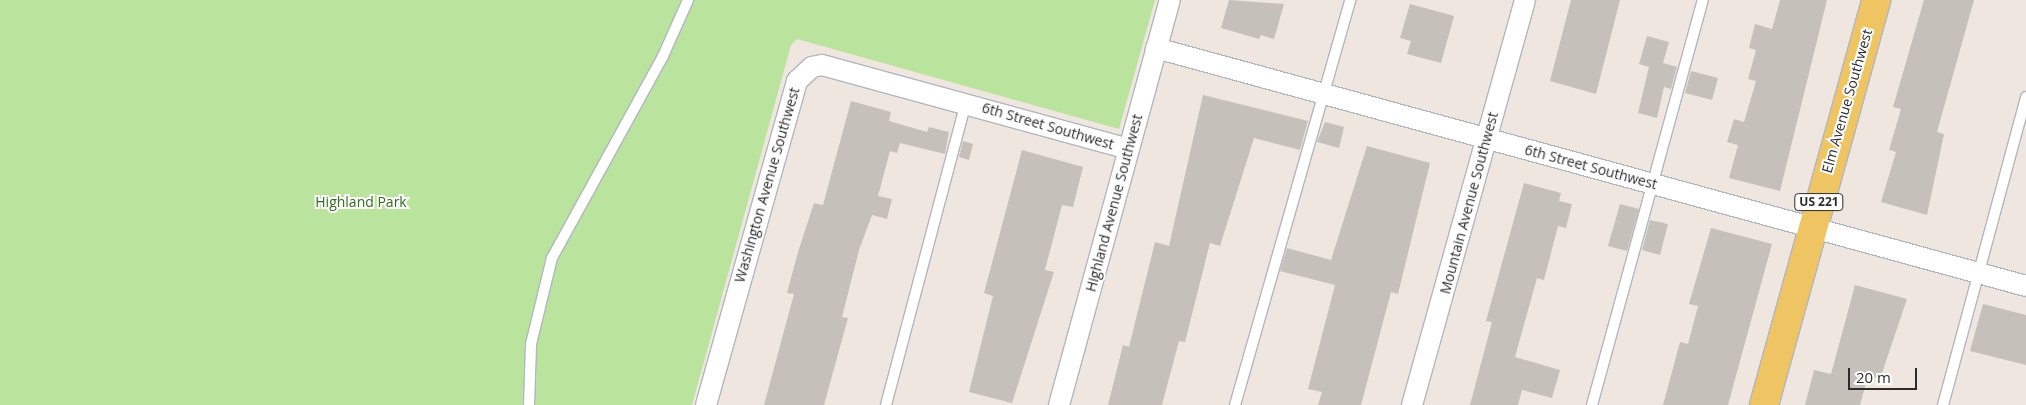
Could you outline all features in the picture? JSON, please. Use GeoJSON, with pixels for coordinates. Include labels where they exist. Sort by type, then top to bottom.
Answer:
{"type":"FeatureCollection","features":[{"type":"Feature","properties":{"kind":"main road","name":"Elm Avenue Southwest"},"geometry":{"type":"LineString","coordinates":[[1764,405],[1876,0]]}},
{"type":"Feature","properties":{"kind":"street","name":"Highland Avenue Southwest"},"geometry":{"type":"LineString","coordinates":[[1059,405],[1170,0]]}},
{"type":"Feature","properties":{"kind":"street","name":"Mountain Avenue Southwest"},"geometry":{"type":"LineString","coordinates":[[1412,405],[1525,0]]}},
{"type":"Feature","properties":{"kind":"street","name":"6th Street Southwest"},"geometry":{"type":"LineString","coordinates":[[1156,48],[1652,184],[1813,225],[2026,286]]}},
{"type":"Feature","properties":{"kind":"street","name":"Washington Avenue Southwest"},"geometry":{"type":"LineString","coordinates":[[706,405],[762,198],[802,73],[822,65],[966,103]]}},
{"type":"Feature","properties":{"kind":"street","name":"6th Street Southwest"},"geometry":{"type":"LineString","coordinates":[[966,103],[1129,149]]}},
{"type":"Feature","properties":{"kind":"lane"},"geometry":{"type":"LineString","coordinates":[[529,405],[531,344],[552,258],[663,56],[688,0]]}},
{"type":"Feature","properties":{"kind":"lane"},"geometry":{"type":"LineString","coordinates":[[1235,405],[1350,0]]}},
{"type":"Feature","properties":{"kind":"lane"},"geometry":{"type":"LineString","coordinates":[[1592,405],[1703,0]]}},
{"type":"Feature","properties":{"kind":"lane"},"geometry":{"type":"LineString","coordinates":[[1943,405],[1980,274],[2026,96]]}},
{"type":"Feature","properties":{"kind":"lane"},"geometry":{"type":"LineString","coordinates":[[886,405],[966,103]]}},
{"type":"Feature","properties":{"kind":"green space","name":"Highland Park"},"geometry":{"type":"Polygon","coordinates":[[[0,0],[1155,0],[1119,129],[797,39],[791,45],[692,405],[0,405],[0,0]]]}},
{"type":"Feature","properties":{"kind":"building"},"geometry":{"type":"Polygon","coordinates":[[[1229,0],[1284,4],[1274,39],[1261,35],[1259,39],[1221,28],[1229,0]]]}},
{"type":"Feature","properties":{"kind":"building"},"geometry":{"type":"Polygon","coordinates":[[[1571,0],[1620,0],[1596,94],[1550,81],[1571,0]]]}},
{"type":"Feature","properties":{"kind":"building"},"geometry":{"type":"Polygon","coordinates":[[[1780,0],[1827,0],[1780,191],[1729,178],[1738,145],[1727,142],[1734,119],[1744,122],[1756,81],[1748,79],[1756,50],[1749,48],[1755,24],[1772,29],[1780,0]]]}},
{"type":"Feature","properties":{"kind":"building"},"geometry":{"type":"Polygon","coordinates":[[[1924,0],[1974,0],[1937,132],[1944,134],[1927,215],[1881,202],[1896,152],[1889,150],[1901,109],[1893,107],[1924,0]]]}},
{"type":"Feature","properties":{"kind":"building"},"geometry":{"type":"Polygon","coordinates":[[[1410,4],[1454,16],[1441,63],[1407,54],[1411,41],[1400,38],[1410,4]]]}},
{"type":"Feature","properties":{"kind":"building"},"geometry":{"type":"Polygon","coordinates":[[[1647,36],[1669,42],[1663,63],[1677,67],[1671,89],[1664,87],[1657,118],[1638,113],[1649,67],[1639,64],[1647,36]]]}},
{"type":"Feature","properties":{"kind":"building"},"geometry":{"type":"Polygon","coordinates":[[[1691,71],[1718,78],[1712,100],[1685,93],[1691,71]]]}},
{"type":"Feature","properties":{"kind":"building"},"geometry":{"type":"Polygon","coordinates":[[[1203,95],[1308,121],[1300,150],[1254,138],[1220,246],[1210,243],[1185,342],[1179,341],[1162,405],[1108,405],[1123,345],[1129,347],[1155,242],[1169,246],[1203,95]]]}},
{"type":"Feature","properties":{"kind":"building"},"geometry":{"type":"Polygon","coordinates":[[[851,101],[891,112],[889,121],[927,132],[929,127],[949,132],[945,154],[900,143],[897,153],[890,151],[878,196],[892,199],[887,219],[872,215],[859,250],[842,317],[848,318],[824,405],[764,405],[794,294],[787,293],[798,252],[814,203],[823,205],[851,101]]]}},
{"type":"Feature","properties":{"kind":"building"},"geometry":{"type":"Polygon","coordinates":[[[1325,122],[1344,127],[1339,148],[1317,142],[1325,122]]]}},
{"type":"Feature","properties":{"kind":"building"},"geometry":{"type":"Polygon","coordinates":[[[963,141],[973,144],[969,160],[959,157],[963,141]]]}},
{"type":"Feature","properties":{"kind":"building"},"geometry":{"type":"Polygon","coordinates":[[[1367,146],[1430,163],[1398,294],[1391,292],[1361,405],[1318,405],[1322,392],[1308,389],[1335,285],[1280,271],[1287,248],[1331,260],[1367,146]]]}},
{"type":"Feature","properties":{"kind":"building"},"geometry":{"type":"Polygon","coordinates":[[[1022,150],[1083,167],[1073,207],[1062,205],[1045,270],[1054,272],[1012,403],[969,392],[993,296],[984,293],[1022,150]]]}},
{"type":"Feature","properties":{"kind":"building"},"geometry":{"type":"Polygon","coordinates":[[[1524,183],[1561,193],[1559,201],[1572,204],[1566,228],[1558,226],[1544,280],[1537,278],[1515,357],[1560,370],[1552,398],[1522,390],[1518,405],[1470,405],[1492,322],[1486,321],[1524,183]]]}},
{"type":"Feature","properties":{"kind":"building"},"geometry":{"type":"Polygon","coordinates":[[[1620,204],[1639,209],[1627,251],[1608,246],[1620,204]]]}},
{"type":"Feature","properties":{"kind":"building"},"geometry":{"type":"Polygon","coordinates":[[[1650,220],[1668,224],[1660,255],[1642,250],[1650,220]]]}},
{"type":"Feature","properties":{"kind":"building"},"geometry":{"type":"Polygon","coordinates":[[[1711,228],[1772,244],[1728,405],[1663,405],[1680,342],[1688,344],[1698,306],[1689,304],[1711,228]]]}},
{"type":"Feature","properties":{"kind":"building"},"geometry":{"type":"Polygon","coordinates":[[[1855,285],[1907,299],[1880,379],[1868,376],[1860,405],[1805,405],[1814,370],[1831,374],[1855,285]]]}},
{"type":"Feature","properties":{"kind":"building"},"geometry":{"type":"Polygon","coordinates":[[[1983,304],[2026,315],[2026,365],[1970,351],[1983,304]]]}}]}
